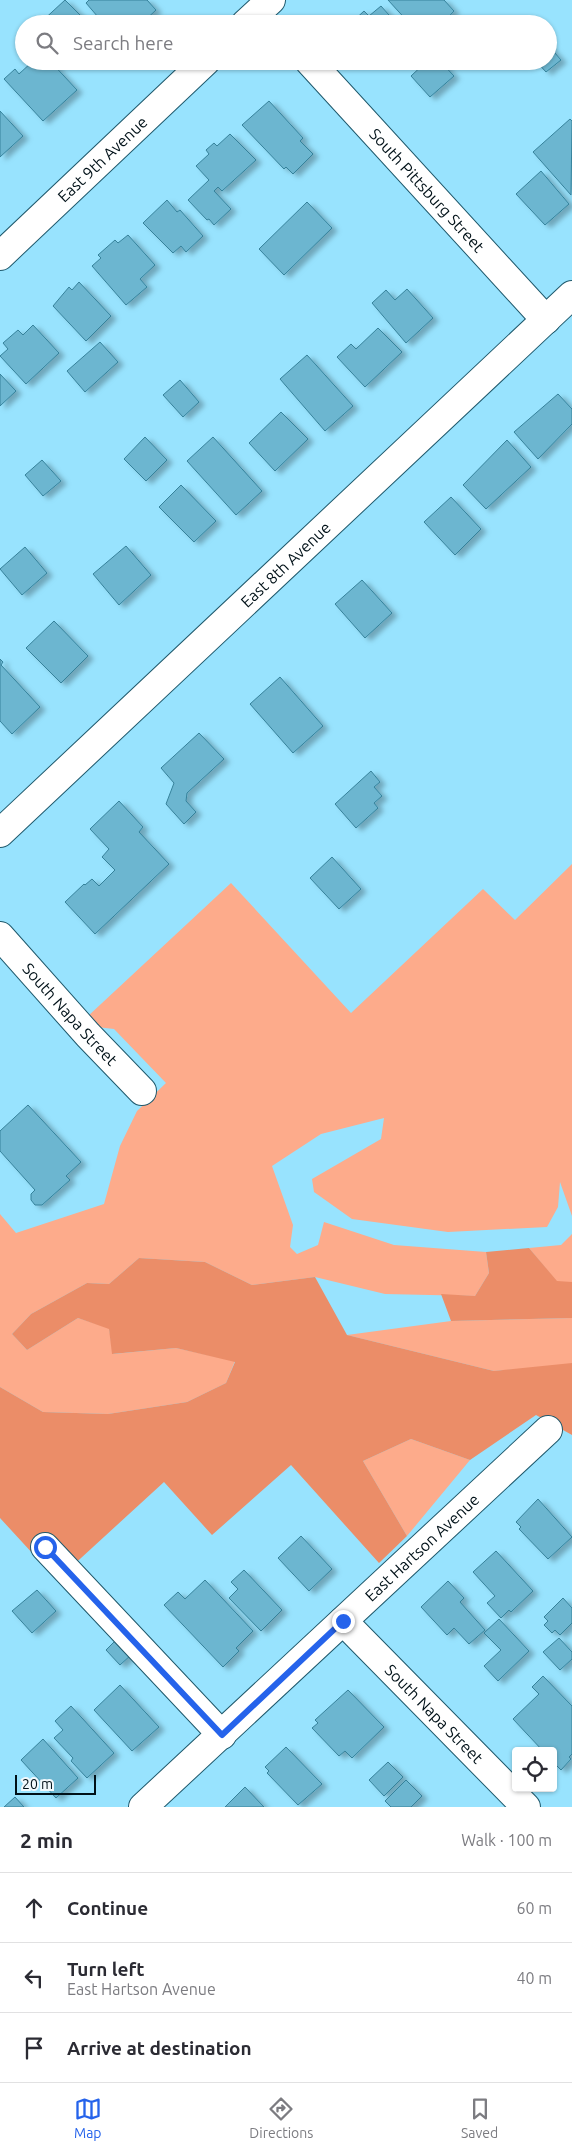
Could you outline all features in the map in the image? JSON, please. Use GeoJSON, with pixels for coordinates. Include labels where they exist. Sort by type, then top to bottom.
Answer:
{"type":"FeatureCollection","features":[{"type":"Feature","properties":{"kind":"street","name":"East 9th Avenue"},"geometry":{"type":"LineString","coordinates":[[0,256],[196,70]]}},
{"type":"Feature","properties":{"kind":"street","name":"South Pittsburg Street"},"geometry":{"type":"LineString","coordinates":[[317,70],[546,320]]}},
{"type":"Feature","properties":{"kind":"street","name":"East 8th Avenue"},"geometry":{"type":"LineString","coordinates":[[0,833],[572,295]]}},
{"type":"Feature","properties":{"kind":"street","name":"South Napa Street"},"geometry":{"type":"LineString","coordinates":[[0,936],[88,1035],[142,1091]]}},
{"type":"Feature","properties":{"kind":"street","name":"East Hartson Avenue"},"geometry":{"type":"LineString","coordinates":[[143,1807],[548,1430]]}},
{"type":"Feature","properties":{"kind":"street"},"geometry":{"type":"LineString","coordinates":[[45,1547],[222,1735]]}},
{"type":"Feature","properties":{"kind":"street","name":"South Napa Street"},"geometry":{"type":"LineString","coordinates":[[343,1621],[526,1807]]}},
{"type":"Feature","properties":{"kind":"shaded area"},"geometry":{"type":"Polygon","coordinates":[[[572,864],[572,1216],[560,1182],[558,1207],[547,1227],[448,1232],[352,1219],[314,1192],[312,1179],[381,1139],[384,1118],[321,1134],[272,1166],[293,1225],[290,1247],[297,1254],[318,1245],[324,1222],[394,1245],[486,1252],[489,1273],[475,1296],[385,1294],[315,1277],[252,1285],[205,1262],[139,1258],[109,1284],[87,1283],[31,1314],[12,1334],[27,1350],[78,1318],[109,1328],[113,1354],[176,1348],[235,1361],[226,1383],[187,1402],[108,1414],[43,1412],[0,1387],[0,1214],[16,1233],[104,1204],[120,1146],[137,1111],[166,1083],[114,1029],[97,1027],[87,1017],[231,883],[351,1013],[483,889],[515,920],[572,864]]]}},
{"type":"Feature","properties":{"kind":"shaded area"},"geometry":{"type":"Polygon","coordinates":[[[572,1234],[572,1282],[557,1282],[529,1248],[561,1245],[572,1234]]]}},
{"type":"Feature","properties":{"kind":"shaded area"},"geometry":{"type":"Polygon","coordinates":[[[529,1248],[557,1281],[572,1282],[572,1318],[451,1321],[441,1294],[475,1296],[489,1273],[486,1252],[529,1248]]]}},
{"type":"Feature","properties":{"kind":"shaded area"},"geometry":{"type":"Polygon","coordinates":[[[139,1258],[205,1262],[252,1285],[315,1277],[347,1335],[494,1371],[572,1363],[572,1435],[536,1415],[470,1460],[411,1439],[363,1461],[407,1536],[379,1563],[291,1465],[212,1535],[164,1482],[57,1580],[0,1518],[0,1387],[43,1412],[108,1414],[187,1402],[226,1383],[235,1362],[176,1348],[112,1354],[109,1329],[78,1318],[27,1350],[12,1334],[31,1314],[87,1283],[109,1284],[139,1258]]]}},
{"type":"Feature","properties":{"kind":"shaded area"},"geometry":{"type":"Polygon","coordinates":[[[572,1318],[572,1363],[569,1365],[494,1371],[347,1335],[451,1321],[572,1318]]]}},
{"type":"Feature","properties":{"kind":"shaded area"},"geometry":{"type":"Polygon","coordinates":[[[411,1439],[470,1460],[407,1536],[363,1461],[411,1439]]]}},
{"type":"Feature","properties":{"kind":"building"},"geometry":{"type":"Polygon","coordinates":[[[65,0],[80,15],[49,15],[65,0]]]}},
{"type":"Feature","properties":{"kind":"building"},"geometry":{"type":"Polygon","coordinates":[[[89,0],[147,0],[156,10],[151,15],[96,15],[86,3],[89,0]]]}},
{"type":"Feature","properties":{"kind":"building"},"geometry":{"type":"Polygon","coordinates":[[[388,0],[444,0],[454,11],[450,15],[402,15],[388,0]]]}},
{"type":"Feature","properties":{"kind":"building"},"geometry":{"type":"Polygon","coordinates":[[[381,6],[389,15],[370,15],[381,6]]]}},
{"type":"Feature","properties":{"kind":"building"},"geometry":{"type":"Polygon","coordinates":[[[364,11],[368,15],[360,15],[364,11]]]}},
{"type":"Feature","properties":{"kind":"building"},"geometry":{"type":"Polygon","coordinates":[[[557,55],[561,60],[557,63],[557,55]]]}},
{"type":"Feature","properties":{"kind":"building"},"geometry":{"type":"Polygon","coordinates":[[[15,69],[19,74],[23,70],[58,70],[77,90],[43,121],[4,79],[15,69]]]}},
{"type":"Feature","properties":{"kind":"building"},"geometry":{"type":"Polygon","coordinates":[[[417,70],[448,70],[454,76],[430,97],[411,76],[417,70]]]}},
{"type":"Feature","properties":{"kind":"building"},"geometry":{"type":"Polygon","coordinates":[[[269,101],[303,138],[300,141],[313,154],[293,174],[286,167],[284,169],[242,125],[269,101]]]}},
{"type":"Feature","properties":{"kind":"building"},"geometry":{"type":"Polygon","coordinates":[[[0,111],[23,136],[0,157],[0,111]]]}},
{"type":"Feature","properties":{"kind":"building"},"geometry":{"type":"Polygon","coordinates":[[[570,119],[572,121],[571,195],[533,152],[570,119]]]}},
{"type":"Feature","properties":{"kind":"building"},"geometry":{"type":"Polygon","coordinates":[[[230,134],[256,160],[222,191],[218,187],[214,191],[231,209],[214,225],[188,200],[209,180],[196,166],[209,154],[206,150],[214,143],[217,146],[230,134]]]}},
{"type":"Feature","properties":{"kind":"building"},"geometry":{"type":"Polygon","coordinates":[[[541,171],[569,204],[545,225],[516,194],[541,171]]]}},
{"type":"Feature","properties":{"kind":"building"},"geometry":{"type":"Polygon","coordinates":[[[167,200],[177,212],[180,210],[203,236],[186,252],[181,246],[173,253],[143,223],[167,200]]]}},
{"type":"Feature","properties":{"kind":"building"},"geometry":{"type":"Polygon","coordinates":[[[307,202],[332,228],[284,275],[259,249],[307,202]]]}},
{"type":"Feature","properties":{"kind":"building"},"geometry":{"type":"Polygon","coordinates":[[[128,235],[155,265],[140,279],[147,287],[126,305],[92,266],[101,258],[98,255],[115,240],[118,243],[128,235]]]}},
{"type":"Feature","properties":{"kind":"building"},"geometry":{"type":"Polygon","coordinates":[[[79,282],[111,316],[86,341],[53,306],[69,287],[72,290],[79,282]]]}},
{"type":"Feature","properties":{"kind":"building"},"geometry":{"type":"Polygon","coordinates":[[[407,289],[433,318],[406,343],[372,303],[386,290],[395,300],[407,289]]]}},
{"type":"Feature","properties":{"kind":"building"},"geometry":{"type":"Polygon","coordinates":[[[33,325],[59,353],[26,384],[0,356],[8,349],[3,343],[18,330],[23,335],[33,325]]]}},
{"type":"Feature","properties":{"kind":"building"},"geometry":{"type":"Polygon","coordinates":[[[378,328],[402,352],[365,387],[337,357],[351,344],[356,349],[378,328]]]}},
{"type":"Feature","properties":{"kind":"building"},"geometry":{"type":"Polygon","coordinates":[[[100,342],[118,362],[85,392],[67,371],[100,342]]]}},
{"type":"Feature","properties":{"kind":"building"},"geometry":{"type":"Polygon","coordinates":[[[307,355],[353,406],[325,431],[280,379],[307,355]]]}},
{"type":"Feature","properties":{"kind":"building"},"geometry":{"type":"Polygon","coordinates":[[[0,374],[16,391],[0,406],[0,374]]]}},
{"type":"Feature","properties":{"kind":"building"},"geometry":{"type":"Polygon","coordinates":[[[180,380],[199,402],[183,417],[163,395],[180,380]]]}},
{"type":"Feature","properties":{"kind":"building"},"geometry":{"type":"Polygon","coordinates":[[[558,394],[572,409],[572,424],[538,459],[514,432],[558,394]]]}},
{"type":"Feature","properties":{"kind":"building"},"geometry":{"type":"Polygon","coordinates":[[[281,412],[308,439],[275,471],[249,443],[281,412]]]}},
{"type":"Feature","properties":{"kind":"building"},"geometry":{"type":"Polygon","coordinates":[[[145,437],[167,460],[146,481],[124,459],[145,437]]]}},
{"type":"Feature","properties":{"kind":"building"},"geometry":{"type":"Polygon","coordinates":[[[213,437],[262,491],[236,515],[187,461],[213,437]]]}},
{"type":"Feature","properties":{"kind":"building"},"geometry":{"type":"Polygon","coordinates":[[[507,440],[531,467],[486,509],[463,485],[507,440]]]}},
{"type":"Feature","properties":{"kind":"building"},"geometry":{"type":"Polygon","coordinates":[[[42,460],[61,481],[43,496],[25,475],[42,460]]]}},
{"type":"Feature","properties":{"kind":"building"},"geometry":{"type":"Polygon","coordinates":[[[181,485],[216,521],[194,542],[159,507],[181,485]]]}},
{"type":"Feature","properties":{"kind":"building"},"geometry":{"type":"Polygon","coordinates":[[[451,497],[481,529],[455,555],[424,522],[451,497]]]}},
{"type":"Feature","properties":{"kind":"building"},"geometry":{"type":"Polygon","coordinates":[[[126,546],[151,575],[119,605],[93,574],[126,546]]]}},
{"type":"Feature","properties":{"kind":"building"},"geometry":{"type":"Polygon","coordinates":[[[25,547],[47,573],[22,595],[0,569],[25,547]]]}},
{"type":"Feature","properties":{"kind":"building"},"geometry":{"type":"Polygon","coordinates":[[[362,580],[392,613],[365,638],[335,604],[362,580]]]}},
{"type":"Feature","properties":{"kind":"building"},"geometry":{"type":"Polygon","coordinates":[[[54,621],[88,656],[61,683],[26,648],[54,621]]]}},
{"type":"Feature","properties":{"kind":"building"},"geometry":{"type":"Polygon","coordinates":[[[0,659],[3,662],[1,665],[40,707],[12,734],[0,721],[0,659]]]}},
{"type":"Feature","properties":{"kind":"building"},"geometry":{"type":"Polygon","coordinates":[[[280,677],[323,726],[293,753],[250,704],[280,677]]]}},
{"type":"Feature","properties":{"kind":"building"},"geometry":{"type":"Polygon","coordinates":[[[199,733],[224,759],[187,793],[186,801],[196,812],[184,824],[166,804],[174,783],[161,768],[199,733]]]}},
{"type":"Feature","properties":{"kind":"building"},"geometry":{"type":"Polygon","coordinates":[[[371,771],[380,782],[374,787],[382,796],[374,803],[378,808],[356,828],[335,804],[371,771]]]}},
{"type":"Feature","properties":{"kind":"building"},"geometry":{"type":"Polygon","coordinates":[[[119,801],[143,827],[139,832],[169,864],[95,934],[65,902],[84,884],[92,879],[99,886],[115,870],[102,857],[109,849],[90,829],[119,801]]]}},
{"type":"Feature","properties":{"kind":"building"},"geometry":{"type":"Polygon","coordinates":[[[332,857],[361,889],[339,909],[310,878],[332,857]]]}},
{"type":"Feature","properties":{"kind":"building"},"geometry":{"type":"Polygon","coordinates":[[[28,1105],[81,1162],[66,1176],[70,1180],[42,1205],[35,1205],[31,1200],[31,1194],[35,1190],[0,1151],[0,1131],[28,1105]]]}},
{"type":"Feature","properties":{"kind":"building"},"geometry":{"type":"Polygon","coordinates":[[[538,1499],[572,1537],[548,1559],[519,1529],[521,1527],[516,1522],[538,1499]]]}},
{"type":"Feature","properties":{"kind":"building"},"geometry":{"type":"Polygon","coordinates":[[[301,1536],[332,1569],[309,1591],[278,1558],[301,1536]]]}},
{"type":"Feature","properties":{"kind":"building"},"geometry":{"type":"Polygon","coordinates":[[[496,1551],[533,1591],[511,1612],[509,1610],[501,1618],[487,1603],[495,1596],[473,1572],[496,1551]]]}},
{"type":"Feature","properties":{"kind":"building"},"geometry":{"type":"Polygon","coordinates":[[[244,1570],[282,1610],[261,1631],[229,1598],[238,1589],[231,1582],[244,1570]]]}},
{"type":"Feature","properties":{"kind":"building"},"geometry":{"type":"Polygon","coordinates":[[[205,1580],[253,1631],[236,1648],[239,1651],[223,1667],[164,1605],[178,1592],[185,1599],[205,1580]]]}},
{"type":"Feature","properties":{"kind":"building"},"geometry":{"type":"Polygon","coordinates":[[[448,1581],[464,1598],[460,1602],[485,1630],[469,1644],[454,1628],[447,1635],[421,1607],[448,1581]]]}},
{"type":"Feature","properties":{"kind":"building"},"geometry":{"type":"Polygon","coordinates":[[[37,1590],[56,1611],[32,1633],[12,1611],[37,1590]]]}},
{"type":"Feature","properties":{"kind":"building"},"geometry":{"type":"Polygon","coordinates":[[[563,1598],[572,1608],[572,1623],[560,1635],[555,1630],[552,1633],[544,1625],[548,1621],[544,1617],[563,1598]]]}},
{"type":"Feature","properties":{"kind":"building"},"geometry":{"type":"Polygon","coordinates":[[[499,1619],[529,1651],[498,1681],[484,1666],[501,1650],[484,1633],[499,1619]]]}},
{"type":"Feature","properties":{"kind":"building"},"geometry":{"type":"Polygon","coordinates":[[[559,1638],[572,1652],[572,1659],[560,1670],[543,1652],[559,1638]]]}},
{"type":"Feature","properties":{"kind":"building"},"geometry":{"type":"Polygon","coordinates":[[[117,1639],[131,1655],[120,1665],[106,1650],[117,1639]]]}},
{"type":"Feature","properties":{"kind":"building"},"geometry":{"type":"Polygon","coordinates":[[[543,1676],[572,1706],[572,1754],[569,1757],[571,1759],[561,1770],[557,1766],[557,1747],[539,1747],[513,1719],[539,1694],[532,1687],[543,1676]]]}},
{"type":"Feature","properties":{"kind":"building"},"geometry":{"type":"Polygon","coordinates":[[[120,1685],[159,1727],[132,1751],[94,1710],[120,1685]]]}},
{"type":"Feature","properties":{"kind":"building"},"geometry":{"type":"Polygon","coordinates":[[[348,1690],[384,1727],[352,1758],[345,1751],[339,1756],[312,1728],[318,1723],[315,1720],[348,1690]]]}},
{"type":"Feature","properties":{"kind":"building"},"geometry":{"type":"Polygon","coordinates":[[[71,1706],[114,1753],[87,1778],[71,1761],[73,1758],[54,1738],[63,1730],[55,1721],[71,1706]]]}},
{"type":"Feature","properties":{"kind":"building"},"geometry":{"type":"Polygon","coordinates":[[[43,1739],[78,1778],[56,1798],[21,1760],[43,1739]]]}},
{"type":"Feature","properties":{"kind":"building"},"geometry":{"type":"Polygon","coordinates":[[[286,1747],[322,1784],[298,1805],[267,1773],[269,1771],[265,1767],[286,1747]]]}},
{"type":"Feature","properties":{"kind":"building"},"geometry":{"type":"Polygon","coordinates":[[[388,1762],[403,1777],[384,1796],[369,1780],[388,1762]]]}},
{"type":"Feature","properties":{"kind":"building"},"geometry":{"type":"Polygon","coordinates":[[[406,1780],[422,1796],[411,1807],[391,1807],[385,1801],[406,1780]]]}},
{"type":"Feature","properties":{"kind":"building"},"geometry":{"type":"Polygon","coordinates":[[[245,1787],[264,1807],[225,1807],[245,1787]]]}},
{"type":"Feature","properties":{"kind":"building"},"geometry":{"type":"Polygon","coordinates":[[[15,1797],[24,1807],[4,1807],[15,1797]]]}},
{"type":"Feature","properties":{"kind":"route"},"geometry":{"type":"LineString","coordinates":[[45,1547],[222,1735],[343,1621]]}}]}
